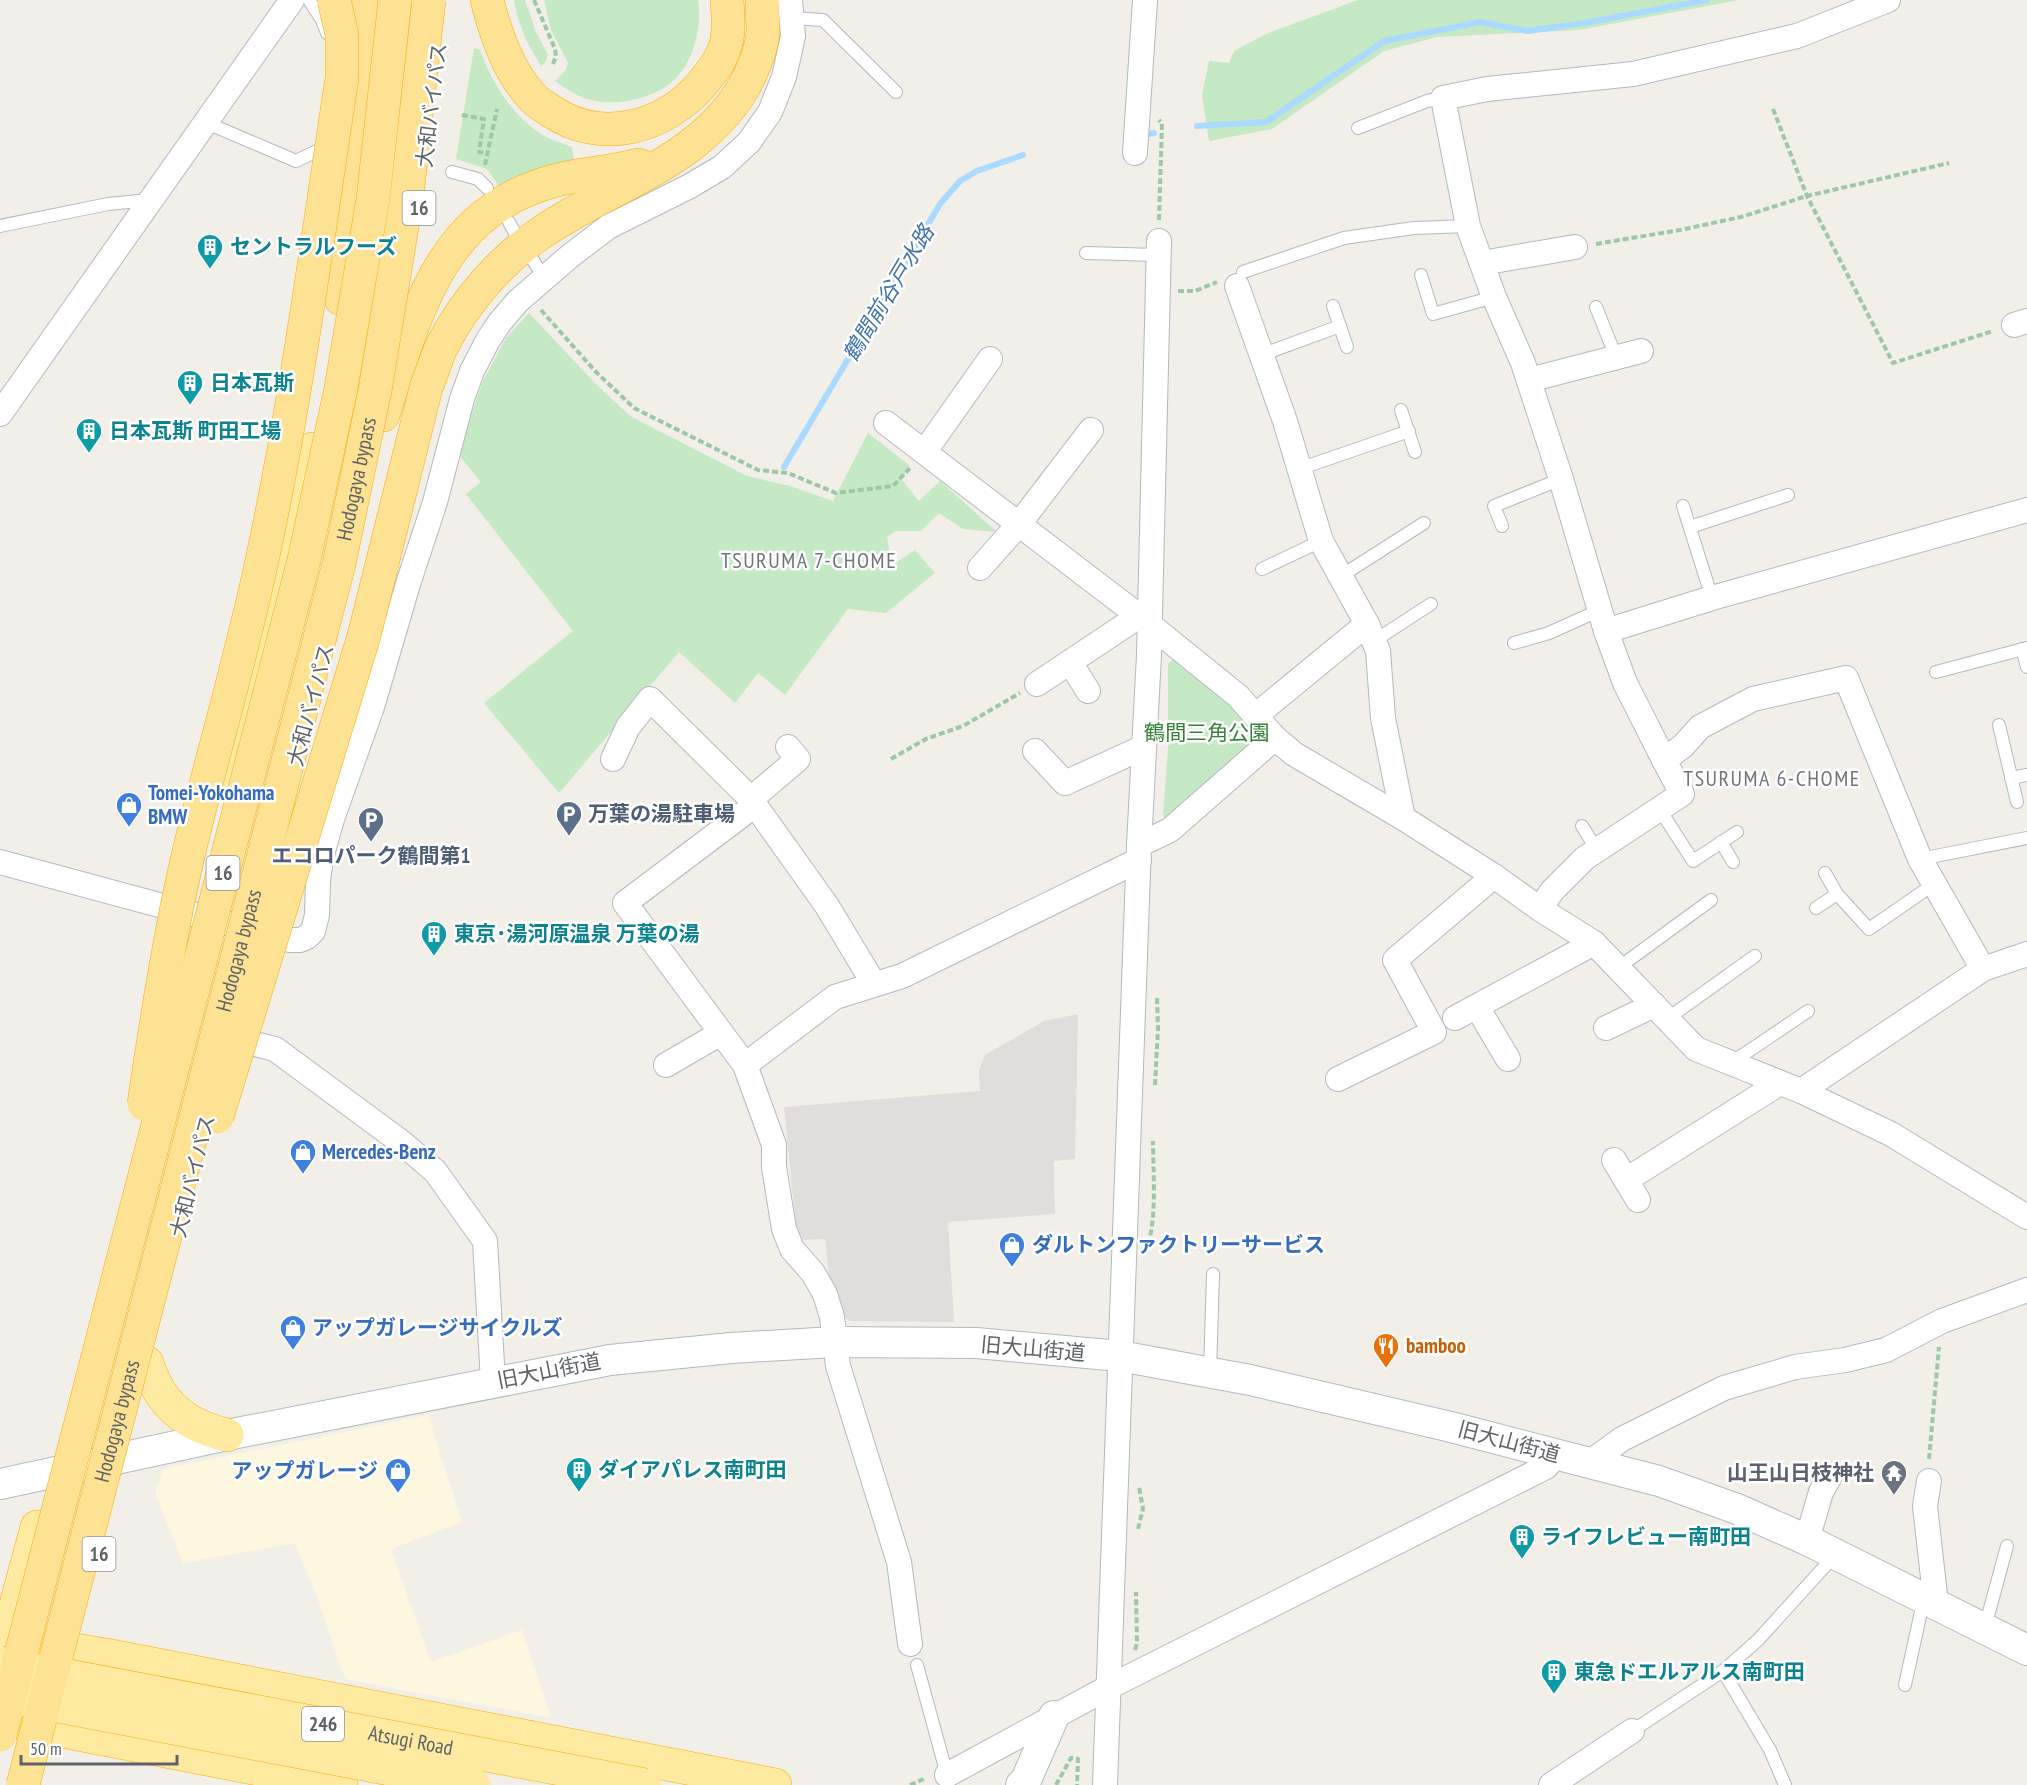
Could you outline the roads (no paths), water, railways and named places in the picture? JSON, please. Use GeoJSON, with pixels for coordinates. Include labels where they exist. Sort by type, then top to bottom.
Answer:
{"type":"FeatureCollection","features":[{"type":"Feature","properties":{"kind":"highway"},"geometry":{"type":"LineString","coordinates":[[119,1275],[157,1017],[188,857],[261,566],[291,414],[342,78],[342,35],[334,0]]}},
{"type":"Feature","properties":{"kind":"highway"},"geometry":{"type":"LineString","coordinates":[[341,299],[349,196],[366,62],[363,0]]}},
{"type":"Feature","properties":{"kind":"highway","name":"16"},"geometry":{"type":"LineString","coordinates":[[2,1651],[169,1033],[309,464],[360,196],[380,42],[383,0]]}},
{"type":"Feature","properties":{"kind":"highway","name":"Hodogaya bypass"},"geometry":{"type":"LineString","coordinates":[[0,1735],[304,560],[341,388],[371,210],[395,0]]}},
{"type":"Feature","properties":{"kind":"highway","name":"Hodogaya bypass"},"geometry":{"type":"LineString","coordinates":[[22,1785],[113,1466],[341,553],[375,390],[406,203],[429,0]]}},
{"type":"Feature","properties":{"kind":"highway","name":"大和バイパス"},"geometry":{"type":"LineString","coordinates":[[141,1356],[226,1037],[383,415],[419,205],[444,0]]}},
{"type":"Feature","properties":{"kind":"highway"},"geometry":{"type":"LineString","coordinates":[[486,0],[501,46],[515,75],[534,100],[558,116],[583,127],[611,130],[654,121],[672,111],[692,95],[713,71],[724,49],[728,28],[727,0]]}},
{"type":"Feature","properties":{"kind":"highway"},"geometry":{"type":"LineString","coordinates":[[495,0],[501,46]]}},
{"type":"Feature","properties":{"kind":"highway"},"geometry":{"type":"LineString","coordinates":[[227,1435],[198,1427],[185,1419],[160,1393],[141,1356],[233,1068],[363,636],[426,388],[440,350],[465,306],[485,281],[534,237],[592,202],[668,161],[722,117],[743,89],[751,72],[763,34],[762,0]]}},
{"type":"Feature","properties":{"kind":"highway"},"geometry":{"type":"LineString","coordinates":[[383,415],[409,335],[442,261],[460,237],[483,216],[511,197],[550,182],[619,170],[656,160],[696,140]]}},
{"type":"Feature","properties":{"kind":"highway","name":"16"},"geometry":{"type":"LineString","coordinates":[[40,1785],[74,1650],[113,1466]]}},
{"type":"Feature","properties":{"kind":"highway"},"geometry":{"type":"LineString","coordinates":[[2,1651],[74,1650],[775,1785]]}},
{"type":"Feature","properties":{"kind":"highway","name":"Atsugi Road"},"geometry":{"type":"LineString","coordinates":[[2,1651],[645,1785]]}},
{"type":"Feature","properties":{"kind":"highway"},"geometry":{"type":"LineString","coordinates":[[192,1758],[173,1726],[168,1710],[175,1688],[189,1674],[196,1673]]}},
{"type":"Feature","properties":{"kind":"highway","name":"Atsugi Road"},"geometry":{"type":"LineString","coordinates":[[0,1695],[474,1785]]}},
{"type":"Feature","properties":{"kind":"highway"},"geometry":{"type":"LineString","coordinates":[[0,1719],[192,1758],[341,1785]]}},
{"type":"Feature","properties":{"kind":"street"},"geometry":{"type":"LineString","coordinates":[[0,414],[292,0]]}},
{"type":"Feature","properties":{"kind":"street"},"geometry":{"type":"LineString","coordinates":[[1135,153],[1146,0]]}},
{"type":"Feature","properties":{"kind":"street"},"geometry":{"type":"LineString","coordinates":[[1540,909],[1552,891],[1585,858],[1682,794],[1625,683],[1603,621],[1529,380],[1494,297],[1468,226],[1443,98],[1486,89],[1633,75],[1797,36],[1888,0]]}},
{"type":"Feature","properties":{"kind":"street"},"geometry":{"type":"LineString","coordinates":[[0,862],[289,940],[300,940],[313,931],[317,915],[321,858],[332,819],[372,707],[435,502],[462,399],[472,371],[488,340],[500,322],[526,293],[538,268],[608,227],[690,186],[722,167],[749,142],[770,112],[784,77],[793,36],[792,9]]}},
{"type":"Feature","properties":{"kind":"street"},"geometry":{"type":"LineString","coordinates":[[1482,263],[1575,247]]}},
{"type":"Feature","properties":{"kind":"street"},"geometry":{"type":"LineString","coordinates":[[1105,1785],[1144,747],[1145,620],[1159,248]]}},
{"type":"Feature","properties":{"kind":"street"},"geometry":{"type":"LineString","coordinates":[[1235,279],[1321,541],[1378,651],[1383,718],[1402,818]]}},
{"type":"Feature","properties":{"kind":"street"},"geometry":{"type":"LineString","coordinates":[[1529,380],[1641,351]]}},
{"type":"Feature","properties":{"kind":"street"},"geometry":{"type":"LineString","coordinates":[[925,452],[990,359]]}},
{"type":"Feature","properties":{"kind":"street"},"geometry":{"type":"LineString","coordinates":[[886,423],[1145,620],[1238,696],[1275,738],[1294,754],[1402,818],[1594,943],[1696,1049],[1790,1087],[1891,1134],[2027,1217]]}},
{"type":"Feature","properties":{"kind":"street"},"geometry":{"type":"LineString","coordinates":[[980,568],[1019,524],[1091,430]]}},
{"type":"Feature","properties":{"kind":"street"},"geometry":{"type":"LineString","coordinates":[[1603,621],[1712,598],[2027,510]]}},
{"type":"Feature","properties":{"kind":"street"},"geometry":{"type":"LineString","coordinates":[[1037,684],[1070,662],[1145,620]]}},
{"type":"Feature","properties":{"kind":"street"},"geometry":{"type":"LineString","coordinates":[[1255,716],[1370,632]]}},
{"type":"Feature","properties":{"kind":"street"},"geometry":{"type":"LineString","coordinates":[[1070,662],[1088,691]]}},
{"type":"Feature","properties":{"kind":"street"},"geometry":{"type":"LineString","coordinates":[[1664,760],[1683,746],[1700,727],[1753,699],[1846,678],[1920,859],[1983,969]]}},
{"type":"Feature","properties":{"kind":"street"},"geometry":{"type":"LineString","coordinates":[[613,759],[628,727],[650,699],[753,802],[827,906],[874,984]]}},
{"type":"Feature","properties":{"kind":"street"},"geometry":{"type":"LineString","coordinates":[[745,1065],[835,997],[902,976],[1139,853],[1170,830],[1275,738]]}},
{"type":"Feature","properties":{"kind":"street"},"geometry":{"type":"LineString","coordinates":[[788,747],[798,759],[753,802],[625,903],[745,1065],[774,1145],[774,1167],[784,1229],[792,1249],[813,1273],[825,1294],[832,1317],[837,1366],[898,1562],[913,1655]]}},
{"type":"Feature","properties":{"kind":"street"},"geometry":{"type":"LineString","coordinates":[[1035,751],[1065,783],[1144,747]]}},
{"type":"Feature","properties":{"kind":"street"},"geometry":{"type":"LineString","coordinates":[[1338,1079],[1434,1032],[1395,960],[1494,876]]}},
{"type":"Feature","properties":{"kind":"street"},"geometry":{"type":"LineString","coordinates":[[1455,1018],[1594,943]]}},
{"type":"Feature","properties":{"kind":"street"},"geometry":{"type":"LineString","coordinates":[[1626,1180],[1790,1087],[1983,969],[2027,954]]}},
{"type":"Feature","properties":{"kind":"street"},"geometry":{"type":"LineString","coordinates":[[1476,1007],[1508,1059]]}},
{"type":"Feature","properties":{"kind":"street"},"geometry":{"type":"LineString","coordinates":[[1606,1028],[1661,1012]]}},
{"type":"Feature","properties":{"kind":"street"},"geometry":{"type":"LineString","coordinates":[[666,1065],[721,1033]]}},
{"type":"Feature","properties":{"kind":"street"},"geometry":{"type":"LineString","coordinates":[[226,1037],[275,1048],[435,1171],[485,1241],[493,1382]]}},
{"type":"Feature","properties":{"kind":"street"},"geometry":{"type":"LineString","coordinates":[[1589,1463],[1622,1439],[1724,1388],[1795,1367],[1845,1360],[1886,1350],[1942,1321],[2027,1290]]}},
{"type":"Feature","properties":{"kind":"street","name":"旧大山街道"},"geometry":{"type":"LineString","coordinates":[[0,1484],[52,1472],[113,1466],[227,1435],[610,1360],[731,1348],[834,1342],[976,1343],[1120,1356],[1210,1373],[1350,1402],[1670,1485],[1737,1509],[1807,1540],[2027,1650]]}},
{"type":"Feature","properties":{"kind":"street"},"geometry":{"type":"LineString","coordinates":[[947,1775],[1109,1687],[1546,1467],[1557,1454]]}},
{"type":"Feature","properties":{"kind":"street"},"geometry":{"type":"LineString","coordinates":[[1807,1540],[1821,1492],[1829,1478]]}},
{"type":"Feature","properties":{"kind":"street"},"geometry":{"type":"LineString","coordinates":[[1929,1481],[1925,1506],[1930,1601]]}},
{"type":"Feature","properties":{"kind":"street"},"geometry":{"type":"LineString","coordinates":[[1021,1785],[1026,1780],[1054,1716]]}},
{"type":"Feature","properties":{"kind":"street"},"geometry":{"type":"LineString","coordinates":[[1551,1785],[1632,1731]]}},
{"type":"Feature","properties":{"kind":"lane"},"geometry":{"type":"LineString","coordinates":[[309,0],[322,20],[329,37],[332,61],[319,150]]}},
{"type":"Feature","properties":{"kind":"lane"},"geometry":{"type":"LineString","coordinates":[[792,9],[823,20],[896,92]]}},
{"type":"Feature","properties":{"kind":"lane"},"geometry":{"type":"LineString","coordinates":[[1359,128],[1427,101],[1443,98]]}},
{"type":"Feature","properties":{"kind":"lane"},"geometry":{"type":"LineString","coordinates":[[207,123],[296,161],[319,150],[339,153]]}},
{"type":"Feature","properties":{"kind":"lane"},"geometry":{"type":"LineString","coordinates":[[452,172],[478,179],[487,188]]}},
{"type":"Feature","properties":{"kind":"lane"},"geometry":{"type":"LineString","coordinates":[[0,226],[108,204],[150,200]]}},
{"type":"Feature","properties":{"kind":"lane"},"geometry":{"type":"LineString","coordinates":[[1235,279],[1344,238],[1414,228],[1468,226]]}},
{"type":"Feature","properties":{"kind":"lane"},"geometry":{"type":"LineString","coordinates":[[1086,253],[1159,248]]}},
{"type":"Feature","properties":{"kind":"lane"},"geometry":{"type":"LineString","coordinates":[[1421,275],[1432,314],[1494,297]]}},
{"type":"Feature","properties":{"kind":"lane"},"geometry":{"type":"LineString","coordinates":[[1333,306],[1347,347]]}},
{"type":"Feature","properties":{"kind":"lane"},"geometry":{"type":"LineString","coordinates":[[1596,307],[1616,357]]}},
{"type":"Feature","properties":{"kind":"lane"},"geometry":{"type":"LineString","coordinates":[[1261,354],[1340,326]]}},
{"type":"Feature","properties":{"kind":"lane"},"geometry":{"type":"LineString","coordinates":[[1401,410],[1415,452]]}},
{"type":"Feature","properties":{"kind":"lane"},"geometry":{"type":"LineString","coordinates":[[1299,469],[1409,431]]}},
{"type":"Feature","properties":{"kind":"lane"},"geometry":{"type":"LineString","coordinates":[[1502,526],[1494,506],[1561,479]]}},
{"type":"Feature","properties":{"kind":"lane"},"geometry":{"type":"LineString","coordinates":[[1690,527],[1788,495]]}},
{"type":"Feature","properties":{"kind":"lane"},"geometry":{"type":"LineString","coordinates":[[1683,506],[1712,598]]}},
{"type":"Feature","properties":{"kind":"lane"},"geometry":{"type":"LineString","coordinates":[[1341,576],[1424,523]]}},
{"type":"Feature","properties":{"kind":"lane"},"geometry":{"type":"LineString","coordinates":[[1262,569],[1321,541]]}},
{"type":"Feature","properties":{"kind":"lane"},"geometry":{"type":"LineString","coordinates":[[1370,632],[1431,604]]}},
{"type":"Feature","properties":{"kind":"lane"},"geometry":{"type":"LineString","coordinates":[[1514,642],[1603,621]]}},
{"type":"Feature","properties":{"kind":"lane"},"geometry":{"type":"LineString","coordinates":[[1936,672],[2025,649],[2027,668]]}},
{"type":"Feature","properties":{"kind":"lane"},"geometry":{"type":"LineString","coordinates":[[1999,725],[2017,802]]}},
{"type":"Feature","properties":{"kind":"lane"},"geometry":{"type":"LineString","coordinates":[[2011,778],[2027,775]]}},
{"type":"Feature","properties":{"kind":"lane"},"geometry":{"type":"LineString","coordinates":[[1659,810],[1693,861],[1737,832]]}},
{"type":"Feature","properties":{"kind":"lane"},"geometry":{"type":"LineString","coordinates":[[1582,826],[1597,850]]}},
{"type":"Feature","properties":{"kind":"lane"},"geometry":{"type":"LineString","coordinates":[[1920,859],[2027,838]]}},
{"type":"Feature","properties":{"kind":"lane"},"geometry":{"type":"LineString","coordinates":[[1720,842],[1733,862]]}},
{"type":"Feature","properties":{"kind":"lane"},"geometry":{"type":"LineString","coordinates":[[1826,873],[1837,894],[1869,929],[1934,884]]}},
{"type":"Feature","properties":{"kind":"lane"},"geometry":{"type":"LineString","coordinates":[[1816,908],[1837,894]]}},
{"type":"Feature","properties":{"kind":"lane"},"geometry":{"type":"LineString","coordinates":[[1618,968],[1711,900]]}},
{"type":"Feature","properties":{"kind":"lane"},"geometry":{"type":"LineString","coordinates":[[1661,1012],[1755,957]]}},
{"type":"Feature","properties":{"kind":"lane"},"geometry":{"type":"LineString","coordinates":[[1731,1063],[1808,1011]]}},
{"type":"Feature","properties":{"kind":"lane"},"geometry":{"type":"LineString","coordinates":[[1210,1373],[1213,1274]]}},
{"type":"Feature","properties":{"kind":"lane"},"geometry":{"type":"LineString","coordinates":[[1984,1628],[2007,1546]]}},
{"type":"Feature","properties":{"kind":"lane"},"geometry":{"type":"LineString","coordinates":[[1632,1731],[1723,1671],[1758,1640],[1836,1554]]}},
{"type":"Feature","properties":{"kind":"lane"},"geometry":{"type":"LineString","coordinates":[[1905,1685],[1930,1601]]}},
{"type":"Feature","properties":{"kind":"lane"},"geometry":{"type":"LineString","coordinates":[[913,1655],[947,1775]]}},
{"type":"Feature","properties":{"kind":"lane"},"geometry":{"type":"LineString","coordinates":[[1723,1671],[1770,1750],[1785,1785]]}},
{"type":"Feature","properties":{"kind":"waterway","name":"鶴間前谷戸水路"},"geometry":{"type":"LineString","coordinates":[[1197,126],[1266,122],[1384,41],[1480,22],[1528,31],[1707,0]]}},
{"type":"Feature","properties":{"kind":"waterway","name":"鶴間前谷戸水路"},"geometry":{"type":"LineString","coordinates":[[1145,135],[1154,133]]}},
{"type":"Feature","properties":{"kind":"waterway","name":"鶴間前谷戸水路"},"geometry":{"type":"LineString","coordinates":[[784,467],[940,204],[960,181],[977,171],[1023,155]]}},
{"type":"Feature","properties":{"kind":"place","name":"セントラルフーズ"},"geometry":{"type":"Point","coordinates":[210,270]}},
{"type":"Feature","properties":{"kind":"place","name":"日本瓦斯"},"geometry":{"type":"Point","coordinates":[190,406]}},
{"type":"Feature","properties":{"kind":"place","name":"日本瓦斯 町田工場"},"geometry":{"type":"Point","coordinates":[89,454]}},
{"type":"Feature","properties":{"kind":"place","name":"Tomei-Yokohama BMW"},"geometry":{"type":"Point","coordinates":[129,828]}},
{"type":"Feature","properties":{"kind":"place","name":"万葉の湯駐車場"},"geometry":{"type":"Point","coordinates":[569,837]}},
{"type":"Feature","properties":{"kind":"place","name":"エコロパーク鶴間第1"},"geometry":{"type":"Point","coordinates":[371,843]}},
{"type":"Feature","properties":{"kind":"place","name":"東京･湯河原温泉 万葉の湯"},"geometry":{"type":"Point","coordinates":[434,957]}},
{"type":"Feature","properties":{"kind":"place","name":"Mercedes-Benz"},"geometry":{"type":"Point","coordinates":[303,1175]}},
{"type":"Feature","properties":{"kind":"place","name":"ダルトンファクトリーサービス"},"geometry":{"type":"Point","coordinates":[1012,1268]}},
{"type":"Feature","properties":{"kind":"place","name":"アップガレージサイクルズ"},"geometry":{"type":"Point","coordinates":[293,1351]}},
{"type":"Feature","properties":{"kind":"place","name":"bamboo"},"geometry":{"type":"Point","coordinates":[1386,1369]}},
{"type":"Feature","properties":{"kind":"place","name":"ダイアパレス南町田"},"geometry":{"type":"Point","coordinates":[579,1493]}},
{"type":"Feature","properties":{"kind":"place","name":"アップガレージ"},"geometry":{"type":"Point","coordinates":[398,1494]}},
{"type":"Feature","properties":{"kind":"place","name":"山王山日枝神社"},"geometry":{"type":"Point","coordinates":[1894,1496]}},
{"type":"Feature","properties":{"kind":"place","name":"ライフレビュー南町田"},"geometry":{"type":"Point","coordinates":[1522,1560]}},
{"type":"Feature","properties":{"kind":"place","name":"東急ドエルアルス南町田"},"geometry":{"type":"Point","coordinates":[1554,1695]}},
{"type":"Feature","properties":{"kind":"district","name":"TSURUMA 7-CHOME"},"geometry":{"type":"Point","coordinates":[809,560]}},
{"type":"Feature","properties":{"kind":"district","name":"TSURUMA 6-CHOME"},"geometry":{"type":"Point","coordinates":[1772,778]}},
{"type":"Feature","properties":{"kind":"park label","name":"鶴間三角公園"},"geometry":{"type":"Point","coordinates":[1207,733]}}]}
